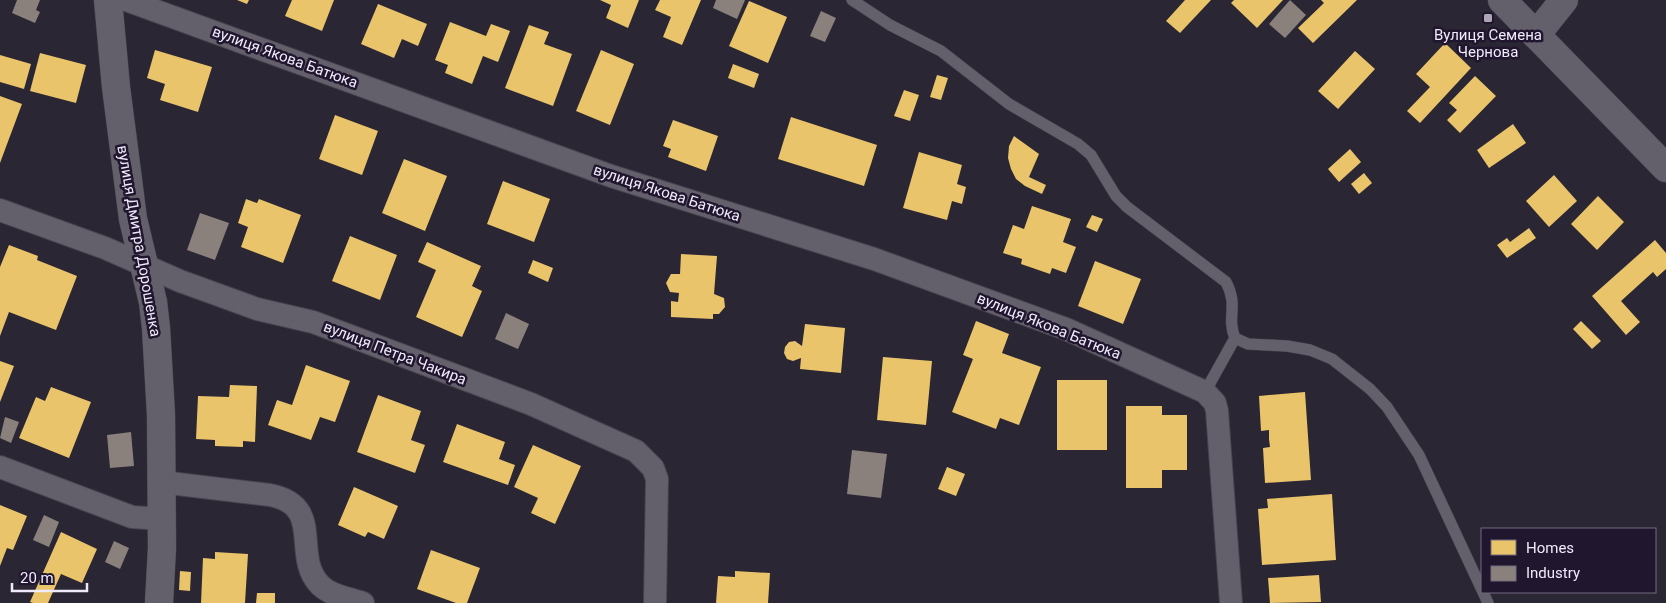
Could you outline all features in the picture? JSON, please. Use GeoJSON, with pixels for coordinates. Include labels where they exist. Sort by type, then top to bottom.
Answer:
{"type":"FeatureCollection","features":[{"type":"Feature","properties":{"kind":"street","name":"вулиця Дмитра Дорошенка"},"geometry":{"type":"LineString","coordinates":[[108,0],[124,154],[133,219],[153,302],[157,345],[162,482],[159,603]]}},
{"type":"Feature","properties":{"kind":"street","name":"вулиця Якова Батюка"},"geometry":{"type":"LineString","coordinates":[[126,0],[611,176],[874,259],[1057,326],[1205,392]]}},
{"type":"Feature","properties":{"kind":"street"},"geometry":{"type":"LineString","coordinates":[[1502,0],[1666,168]]}},
{"type":"Feature","properties":{"kind":"street"},"geometry":{"type":"LineString","coordinates":[[1536,35],[1564,0]]}},
{"type":"Feature","properties":{"kind":"street","name":"вулиця Петра Чакира"},"geometry":{"type":"LineString","coordinates":[[0,210],[105,248],[180,282],[256,309],[323,326],[531,404],[636,451],[654,468],[659,490],[654,545],[654,603]]}},
{"type":"Feature","properties":{"kind":"street"},"geometry":{"type":"LineString","coordinates":[[1205,392],[1215,403],[1217,411],[1231,603]]}},
{"type":"Feature","properties":{"kind":"street"},"geometry":{"type":"LineString","coordinates":[[0,467],[132,517],[162,518]]}},
{"type":"Feature","properties":{"kind":"street"},"geometry":{"type":"LineString","coordinates":[[162,482],[270,495],[283,498],[294,504],[301,514],[308,561],[316,579],[330,592],[363,603]]}},
{"type":"Feature","properties":{"kind":"lane"},"geometry":{"type":"LineString","coordinates":[[852,0],[890,25],[941,51],[1008,104],[1078,144],[1096,162],[1116,196],[1127,207],[1226,282],[1233,300],[1231,329],[1235,338],[1248,344],[1287,346],[1310,350],[1332,360],[1370,388],[1387,406],[1419,455],[1481,587]]}},
{"type":"Feature","properties":{"kind":"lane"},"geometry":{"type":"LineString","coordinates":[[1205,392],[1235,338]]}},
{"type":"Feature","properties":{"kind":"building: Homes"},"geometry":{"type":"Polygon","coordinates":[[[237,0],[249,0],[247,4],[237,0]]]}},
{"type":"Feature","properties":{"kind":"building: Homes"},"geometry":{"type":"Polygon","coordinates":[[[292,0],[334,0],[322,31],[285,16],[292,0]]]}},
{"type":"Feature","properties":{"kind":"building: Homes"},"geometry":{"type":"Polygon","coordinates":[[[600,0],[639,0],[628,28],[606,18],[611,5],[600,0]]]}},
{"type":"Feature","properties":{"kind":"building: Homes"},"geometry":{"type":"Polygon","coordinates":[[[660,0],[701,0],[682,45],[663,37],[671,17],[655,10],[660,0]]]}},
{"type":"Feature","properties":{"kind":"building: Homes"},"geometry":{"type":"Polygon","coordinates":[[[1185,0],[1211,0],[1180,33],[1166,21],[1185,0]]]}},
{"type":"Feature","properties":{"kind":"building: Homes"},"geometry":{"type":"Polygon","coordinates":[[[1234,0],[1283,0],[1257,28],[1231,3],[1234,0]]]}},
{"type":"Feature","properties":{"kind":"building: Homes"},"geometry":{"type":"Polygon","coordinates":[[[1321,0],[1357,0],[1313,43],[1298,28],[1324,3],[1321,0]]]}},
{"type":"Feature","properties":{"kind":"building: Homes"},"geometry":{"type":"Polygon","coordinates":[[[749,1],[787,17],[768,63],[729,46],[749,1]]]}},
{"type":"Feature","properties":{"kind":"building: Homes"},"geometry":{"type":"Polygon","coordinates":[[[378,4],[427,24],[418,46],[402,39],[394,58],[361,44],[378,4]]]}},
{"type":"Feature","properties":{"kind":"building: Homes"},"geometry":{"type":"Polygon","coordinates":[[[450,22],[486,36],[491,24],[510,31],[498,62],[483,56],[472,84],[445,73],[448,65],[435,60],[450,22]]]}},
{"type":"Feature","properties":{"kind":"building: Homes"},"geometry":{"type":"Polygon","coordinates":[[[529,25],[549,32],[544,44],[572,54],[553,106],[505,88],[529,25]]]}},
{"type":"Feature","properties":{"kind":"building: Homes"},"geometry":{"type":"Polygon","coordinates":[[[1445,43],[1471,68],[1420,123],[1407,111],[1430,87],[1416,74],[1445,43]]]}},
{"type":"Feature","properties":{"kind":"building: Homes"},"geometry":{"type":"Polygon","coordinates":[[[155,50],[212,67],[198,112],[160,100],[165,84],[147,78],[155,50]]]}},
{"type":"Feature","properties":{"kind":"building: Homes"},"geometry":{"type":"Polygon","coordinates":[[[601,50],[634,64],[610,125],[576,111],[601,50]]]}},
{"type":"Feature","properties":{"kind":"building: Homes"},"geometry":{"type":"Polygon","coordinates":[[[1355,51],[1375,69],[1338,109],[1318,91],[1355,51]]]}},
{"type":"Feature","properties":{"kind":"building: Homes"},"geometry":{"type":"Polygon","coordinates":[[[40,53],[86,65],[76,103],[30,91],[40,53]]]}},
{"type":"Feature","properties":{"kind":"building: Homes"},"geometry":{"type":"Polygon","coordinates":[[[0,55],[31,64],[24,89],[0,82],[0,55]]]}},
{"type":"Feature","properties":{"kind":"building: Homes"},"geometry":{"type":"Polygon","coordinates":[[[733,64],[759,74],[754,88],[728,78],[733,64]]]}},
{"type":"Feature","properties":{"kind":"building: Homes"},"geometry":{"type":"Polygon","coordinates":[[[937,75],[948,78],[941,100],[930,97],[937,75]]]}},
{"type":"Feature","properties":{"kind":"building: Homes"},"geometry":{"type":"Polygon","coordinates":[[[1475,76],[1496,96],[1460,133],[1447,120],[1457,110],[1449,103],[1475,76]]]}},
{"type":"Feature","properties":{"kind":"building: Homes"},"geometry":{"type":"Polygon","coordinates":[[[904,90],[919,95],[910,121],[894,116],[904,90]]]}},
{"type":"Feature","properties":{"kind":"building: Homes"},"geometry":{"type":"Polygon","coordinates":[[[0,96],[22,104],[0,163],[0,96]]]}},
{"type":"Feature","properties":{"kind":"building: Homes"},"geometry":{"type":"Polygon","coordinates":[[[335,115],[378,131],[362,175],[319,159],[335,115]]]}},
{"type":"Feature","properties":{"kind":"building: Homes"},"geometry":{"type":"Polygon","coordinates":[[[791,117],[877,145],[864,186],[778,159],[791,117]]]}},
{"type":"Feature","properties":{"kind":"building: Homes"},"geometry":{"type":"Polygon","coordinates":[[[673,120],[718,136],[706,171],[668,157],[671,149],[663,146],[673,120]]]}},
{"type":"Feature","properties":{"kind":"building: Homes"},"geometry":{"type":"Polygon","coordinates":[[[1513,124],[1526,143],[1489,168],[1477,150],[1513,124]]]}},
{"type":"Feature","properties":{"kind":"building: Homes"},"geometry":{"type":"Polygon","coordinates":[[[1014,136],[1039,154],[1029,177],[1046,185],[1042,194],[1025,186],[1016,179],[1011,169],[1008,158],[1009,146],[1014,136]]]}},
{"type":"Feature","properties":{"kind":"building: Homes"},"geometry":{"type":"Polygon","coordinates":[[[1350,149],[1361,162],[1339,182],[1328,169],[1350,149]]]}},
{"type":"Feature","properties":{"kind":"building: Homes"},"geometry":{"type":"Polygon","coordinates":[[[919,152],[962,165],[957,184],[966,187],[962,204],[952,201],[947,220],[903,208],[919,152]]]}},
{"type":"Feature","properties":{"kind":"building: Homes"},"geometry":{"type":"Polygon","coordinates":[[[404,159],[447,176],[425,231],[382,213],[404,159]]]}},
{"type":"Feature","properties":{"kind":"building: Homes"},"geometry":{"type":"Polygon","coordinates":[[[1364,173],[1372,183],[1359,194],[1351,184],[1364,173]]]}},
{"type":"Feature","properties":{"kind":"building: Homes"},"geometry":{"type":"Polygon","coordinates":[[[1554,175],[1577,201],[1549,227],[1526,201],[1554,175]]]}},
{"type":"Feature","properties":{"kind":"building: Homes"},"geometry":{"type":"Polygon","coordinates":[[[503,181],[550,199],[534,242],[487,224],[503,181]]]}},
{"type":"Feature","properties":{"kind":"building: Homes"},"geometry":{"type":"Polygon","coordinates":[[[1598,196],[1624,222],[1597,250],[1571,224],[1598,196]]]}},
{"type":"Feature","properties":{"kind":"building: Homes"},"geometry":{"type":"Polygon","coordinates":[[[246,199],[257,203],[259,199],[301,215],[283,263],[241,247],[248,227],[238,223],[246,199]]]}},
{"type":"Feature","properties":{"kind":"building: Homes"},"geometry":{"type":"Polygon","coordinates":[[[1032,206],[1071,219],[1063,242],[1076,247],[1066,273],[1052,268],[1050,274],[1021,264],[1022,259],[1003,253],[1013,225],[1024,229],[1032,206]]]}},
{"type":"Feature","properties":{"kind":"building: Homes"},"geometry":{"type":"Polygon","coordinates":[[[1092,215],[1103,219],[1097,232],[1086,227],[1092,215]]]}},
{"type":"Feature","properties":{"kind":"building: Homes"},"geometry":{"type":"Polygon","coordinates":[[[1529,228],[1536,238],[1507,258],[1497,245],[1507,238],[1510,242],[1529,228]]]}},
{"type":"Feature","properties":{"kind":"building: Homes"},"geometry":{"type":"Polygon","coordinates":[[[350,236],[397,255],[380,300],[332,281],[350,236]]]}},
{"type":"Feature","properties":{"kind":"building: Homes"},"geometry":{"type":"Polygon","coordinates":[[[1655,240],[1666,253],[1666,269],[1657,277],[1653,272],[1621,301],[1640,322],[1626,335],[1592,296],[1655,240]]]}},
{"type":"Feature","properties":{"kind":"building: Homes"},"geometry":{"type":"Polygon","coordinates":[[[427,242],[481,266],[472,286],[482,291],[462,337],[416,317],[436,270],[418,262],[427,242]]]}},
{"type":"Feature","properties":{"kind":"building: Homes"},"geometry":{"type":"Polygon","coordinates":[[[9,245],[38,256],[37,260],[77,276],[56,330],[9,312],[0,336],[0,267],[9,245]]]}},
{"type":"Feature","properties":{"kind":"building: Homes"},"geometry":{"type":"Polygon","coordinates":[[[681,254],[717,256],[714,294],[724,298],[725,307],[719,314],[713,314],[713,319],[671,317],[671,301],[678,302],[679,293],[670,292],[666,283],[671,274],[680,274],[681,254]]]}},
{"type":"Feature","properties":{"kind":"building: Homes"},"geometry":{"type":"Polygon","coordinates":[[[533,260],[553,268],[548,282],[528,273],[533,260]]]}},
{"type":"Feature","properties":{"kind":"building: Homes"},"geometry":{"type":"Polygon","coordinates":[[[1095,261],[1141,279],[1123,324],[1078,306],[1095,261]]]}},
{"type":"Feature","properties":{"kind":"building: Homes"},"geometry":{"type":"Polygon","coordinates":[[[976,321],[1009,334],[1002,353],[1041,367],[1019,425],[1000,418],[996,429],[952,412],[973,359],[963,355],[976,321]]]}},
{"type":"Feature","properties":{"kind":"building: Homes"},"geometry":{"type":"Polygon","coordinates":[[[1581,321],[1601,341],[1592,349],[1573,329],[1581,321]]]}},
{"type":"Feature","properties":{"kind":"building: Homes"},"geometry":{"type":"Polygon","coordinates":[[[805,324],[845,328],[841,373],[800,369],[801,358],[793,361],[787,359],[784,353],[785,347],[789,342],[795,341],[802,346],[805,324]]]}},
{"type":"Feature","properties":{"kind":"building: Homes"},"geometry":{"type":"Polygon","coordinates":[[[883,357],[932,361],[926,425],[877,420],[883,357]]]}},
{"type":"Feature","properties":{"kind":"building: Homes"},"geometry":{"type":"Polygon","coordinates":[[[0,361],[14,366],[0,402],[0,361]]]}},
{"type":"Feature","properties":{"kind":"building: Homes"},"geometry":{"type":"Polygon","coordinates":[[[306,365],[350,381],[335,422],[320,417],[311,440],[268,425],[277,400],[292,405],[306,365]]]}},
{"type":"Feature","properties":{"kind":"building: Homes"},"geometry":{"type":"Polygon","coordinates":[[[1057,380],[1107,380],[1107,450],[1057,450],[1057,380]]]}},
{"type":"Feature","properties":{"kind":"building: Homes"},"geometry":{"type":"Polygon","coordinates":[[[230,385],[257,386],[255,442],[243,441],[243,447],[215,446],[215,440],[196,439],[198,396],[229,397],[230,385]]]}},
{"type":"Feature","properties":{"kind":"building: Homes"},"geometry":{"type":"Polygon","coordinates":[[[51,387],[91,402],[69,458],[19,438],[36,397],[45,401],[51,387]]]}},
{"type":"Feature","properties":{"kind":"building: Homes"},"geometry":{"type":"Polygon","coordinates":[[[1305,392],[1311,480],[1265,483],[1263,448],[1270,447],[1269,430],[1261,431],[1259,396],[1305,392]]]}},
{"type":"Feature","properties":{"kind":"building: Homes"},"geometry":{"type":"Polygon","coordinates":[[[378,395],[421,411],[411,440],[425,445],[415,473],[357,452],[378,395]]]}},
{"type":"Feature","properties":{"kind":"building: Homes"},"geometry":{"type":"Polygon","coordinates":[[[1126,406],[1162,406],[1162,415],[1187,415],[1187,470],[1162,470],[1162,488],[1126,488],[1126,406]]]}},
{"type":"Feature","properties":{"kind":"building: Homes"},"geometry":{"type":"Polygon","coordinates":[[[457,424],[505,442],[499,459],[515,465],[508,485],[443,462],[457,424]]]}},
{"type":"Feature","properties":{"kind":"building: Homes"},"geometry":{"type":"Polygon","coordinates":[[[533,445],[581,466],[555,524],[531,513],[538,498],[514,487],[533,445]]]}},
{"type":"Feature","properties":{"kind":"building: Homes"},"geometry":{"type":"Polygon","coordinates":[[[947,467],[965,474],[956,496],[938,489],[947,467]]]}},
{"type":"Feature","properties":{"kind":"building: Homes"},"geometry":{"type":"Polygon","coordinates":[[[354,487],[398,506],[384,539],[368,532],[365,537],[338,525],[354,487]]]}},
{"type":"Feature","properties":{"kind":"building: Homes"},"geometry":{"type":"Polygon","coordinates":[[[1332,494],[1336,560],[1262,565],[1258,509],[1268,508],[1267,499],[1332,494]]]}},
{"type":"Feature","properties":{"kind":"building: Homes"},"geometry":{"type":"Polygon","coordinates":[[[0,505],[27,516],[13,550],[7,548],[0,566],[0,505]]]}},
{"type":"Feature","properties":{"kind":"building: Homes"},"geometry":{"type":"Polygon","coordinates":[[[61,532],[97,549],[82,583],[61,574],[48,603],[30,602],[61,532]]]}},
{"type":"Feature","properties":{"kind":"building: Homes"},"geometry":{"type":"Polygon","coordinates":[[[431,550],[480,568],[467,603],[456,603],[417,589],[431,550]]]}},
{"type":"Feature","properties":{"kind":"building: Homes"},"geometry":{"type":"Polygon","coordinates":[[[215,552],[248,554],[245,603],[201,603],[203,558],[215,559],[215,552]]]}},
{"type":"Feature","properties":{"kind":"building: Homes"},"geometry":{"type":"Polygon","coordinates":[[[180,571],[191,572],[190,591],[179,590],[180,571]]]}},
{"type":"Feature","properties":{"kind":"building: Homes"},"geometry":{"type":"Polygon","coordinates":[[[735,571],[770,573],[768,603],[716,603],[718,576],[735,577],[735,571]]]}},
{"type":"Feature","properties":{"kind":"building: Homes"},"geometry":{"type":"Polygon","coordinates":[[[1319,575],[1321,602],[1270,603],[1268,578],[1319,575]]]}},
{"type":"Feature","properties":{"kind":"building: Homes"},"geometry":{"type":"Polygon","coordinates":[[[257,593],[275,593],[275,603],[256,603],[257,593]]]}},
{"type":"Feature","properties":{"kind":"building: Industry"},"geometry":{"type":"Polygon","coordinates":[[[17,0],[40,0],[36,10],[40,12],[35,23],[12,13],[17,0]]]}},
{"type":"Feature","properties":{"kind":"building: Industry"},"geometry":{"type":"Polygon","coordinates":[[[716,0],[745,0],[737,19],[713,8],[716,0]]]}},
{"type":"Feature","properties":{"kind":"building: Industry"},"geometry":{"type":"Polygon","coordinates":[[[1290,0],[1306,15],[1285,38],[1269,24],[1290,0]]]}},
{"type":"Feature","properties":{"kind":"building: Industry"},"geometry":{"type":"Polygon","coordinates":[[[821,11],[836,18],[825,42],[810,36],[821,11]]]}},
{"type":"Feature","properties":{"kind":"building: Industry"},"geometry":{"type":"Polygon","coordinates":[[[200,213],[229,223],[215,260],[187,250],[200,213]]]}},
{"type":"Feature","properties":{"kind":"building: Industry"},"geometry":{"type":"Polygon","coordinates":[[[506,313],[529,324],[518,349],[495,339],[506,313]]]}},
{"type":"Feature","properties":{"kind":"building: Industry"},"geometry":{"type":"Polygon","coordinates":[[[5,417],[19,422],[11,443],[0,438],[5,417]]]}},
{"type":"Feature","properties":{"kind":"building: Industry"},"geometry":{"type":"Polygon","coordinates":[[[131,432],[134,466],[110,468],[107,435],[131,432]]]}},
{"type":"Feature","properties":{"kind":"building: Industry"},"geometry":{"type":"Polygon","coordinates":[[[852,450],[887,454],[881,498],[847,494],[852,450]]]}},
{"type":"Feature","properties":{"kind":"building: Industry"},"geometry":{"type":"Polygon","coordinates":[[[44,515],[59,522],[49,547],[33,540],[44,515]]]}},
{"type":"Feature","properties":{"kind":"building: Industry"},"geometry":{"type":"Polygon","coordinates":[[[114,541],[129,548],[120,569],[105,562],[114,541]]]}},
{"type":"Feature","properties":{"kind":"place","name":"Вулиця Семена Чернова"},"geometry":{"type":"Point","coordinates":[1488,18]}}]}
